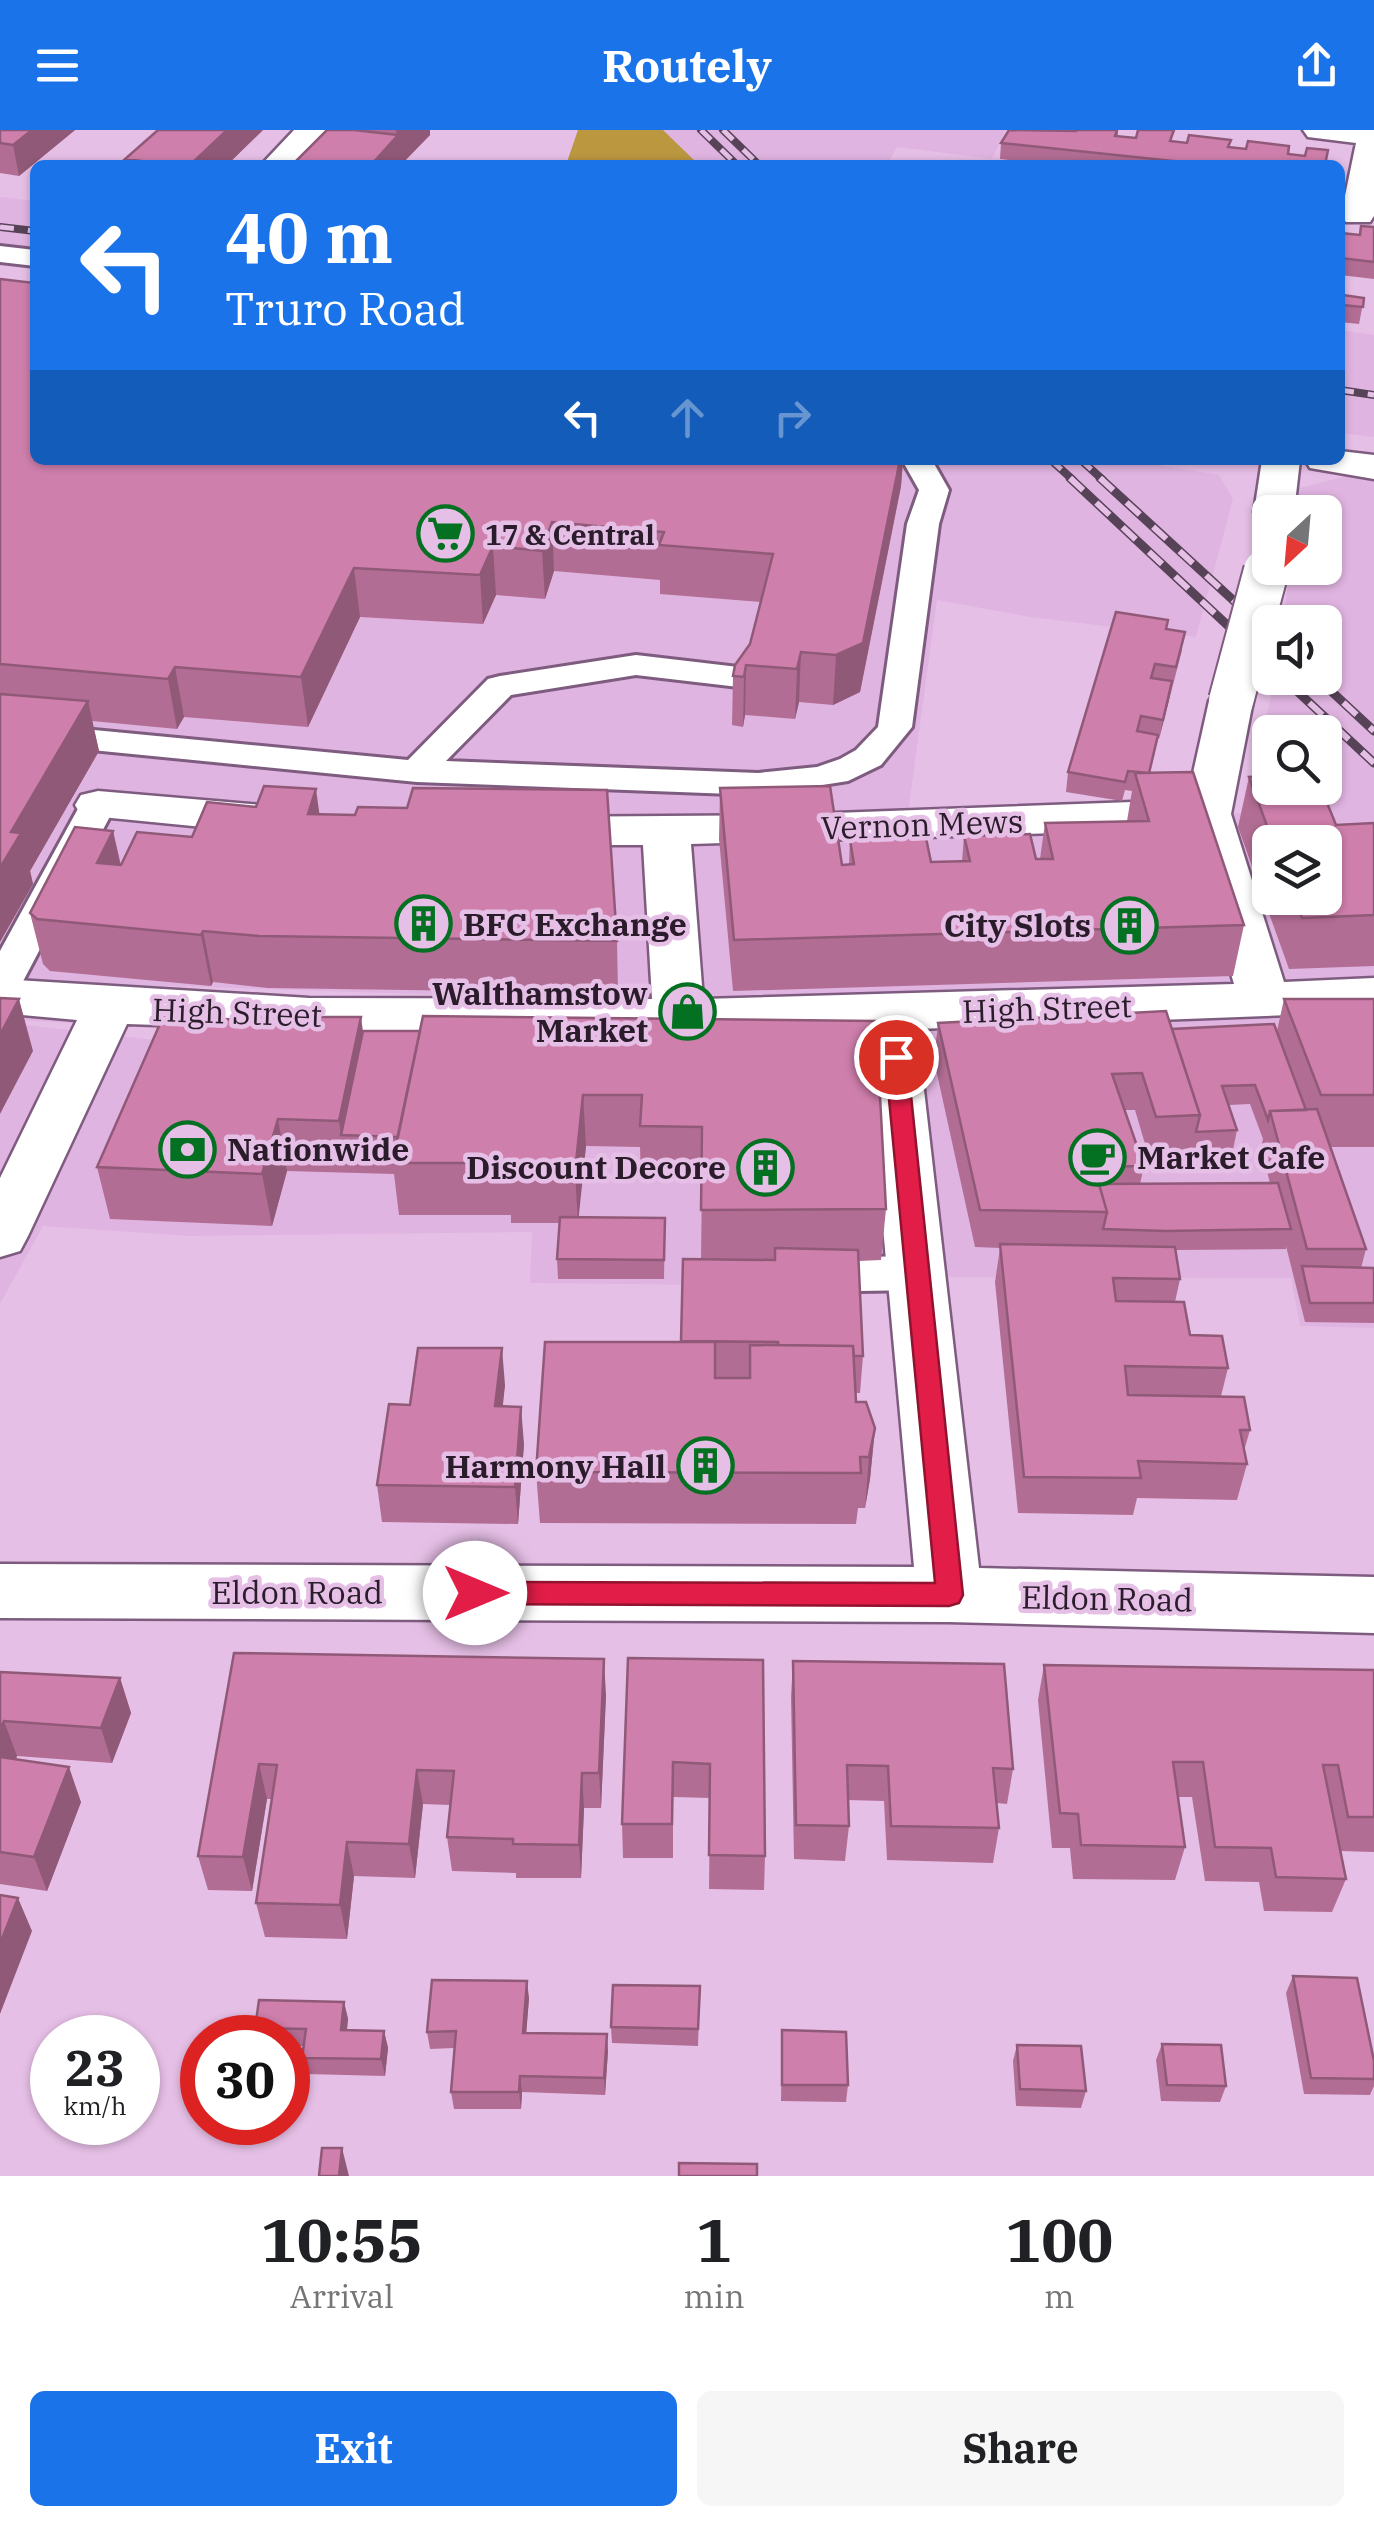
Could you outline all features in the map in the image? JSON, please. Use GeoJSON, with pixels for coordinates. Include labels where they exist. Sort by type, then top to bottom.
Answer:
{"type":"FeatureCollection","features":[{"type":"Feature","properties":{"kind":"street"},"geometry":{"type":"LineString","coordinates":[[281,160],[312,130]]}},
{"type":"Feature","properties":{"kind":"street"},"geometry":{"type":"LineString","coordinates":[[1319,130],[1374,134],[1357,215]]}},
{"type":"Feature","properties":{"kind":"street"},"geometry":{"type":"LineString","coordinates":[[1345,463],[1374,467]]}},
{"type":"Feature","properties":{"kind":"street"},"geometry":{"type":"LineString","coordinates":[[1276,495],[1280,465]]}},
{"type":"Feature","properties":{"kind":"street"},"geometry":{"type":"LineString","coordinates":[[1259,987],[1207,814],[1261,585]]}},
{"type":"Feature","properties":{"kind":"street"},"geometry":{"type":"LineString","coordinates":[[98,805],[317,822]]}},
{"type":"Feature","properties":{"kind":"street","name":"Vernon Mews"},"geometry":{"type":"LineString","coordinates":[[490,829],[666,830],[1207,814]]}},
{"type":"Feature","properties":{"kind":"street"},"geometry":{"type":"LineString","coordinates":[[666,830],[679,1016]]}},
{"type":"Feature","properties":{"kind":"street","name":"High Street"},"geometry":{"type":"LineString","coordinates":[[0,996],[98,1031],[412,1019],[679,1016],[893,1036],[1259,987],[1374,995]]}},
{"type":"Feature","properties":{"kind":"street"},"geometry":{"type":"LineString","coordinates":[[0,1236],[98,1031]]}},
{"type":"Feature","properties":{"kind":"street"},"geometry":{"type":"LineString","coordinates":[[893,1036],[949,1595]]}},
{"type":"Feature","properties":{"kind":"street","name":"Eldon Road"},"geometry":{"type":"LineString","coordinates":[[0,1591],[949,1595],[1374,1605]]}},
{"type":"Feature","properties":{"kind":"lane"},"geometry":{"type":"LineString","coordinates":[[0,254],[30,257]]}},
{"type":"Feature","properties":{"kind":"lane"},"geometry":{"type":"LineString","coordinates":[[0,732],[375,770],[758,784],[810,779],[852,768],[881,750],[895,727],[923,524],[934,490],[919,465]]}},
{"type":"Feature","properties":{"kind":"lane"},"geometry":{"type":"LineString","coordinates":[[417,771],[500,686],[636,664],[753,680],[803,684],[823,679]]}},
{"type":"Feature","properties":{"kind":"lane"},"geometry":{"type":"LineString","coordinates":[[0,987],[98,805]]}},
{"type":"Feature","properties":{"kind":"lane"},"geometry":{"type":"LineString","coordinates":[[761,1276],[918,1273]]}},
{"type":"Feature","properties":{"kind":"shaded area"},"geometry":{"type":"Polygon","coordinates":[[[578,130],[1006,130],[992,159],[897,147],[890,160],[568,160],[578,130]]]}},
{"type":"Feature","properties":{"kind":"shaded area"},"geometry":{"type":"Polygon","coordinates":[[[578,130],[663,130],[694,160],[568,160],[578,130]]]}},
{"type":"Feature","properties":{"kind":"shaded area"},"geometry":{"type":"Polygon","coordinates":[[[0,197],[30,200],[30,249],[0,245],[0,197]]]}},
{"type":"Feature","properties":{"kind":"shaded area"},"geometry":{"type":"Polygon","coordinates":[[[0,316],[30,439],[30,465],[1158,465],[1219,475],[1233,499],[1196,637],[1030,617],[937,600],[906,828],[1245,813],[1252,782],[1252,805],[1342,805],[1342,715],[1267,715],[1271,695],[1342,695],[1342,605],[1285,605],[1288,585],[1342,585],[1342,495],[1298,495],[1299,488],[1351,475],[1374,478],[1374,1029],[372,1041],[0,1019],[0,981],[393,1003],[568,999],[48,982],[0,976],[0,316]]]}},
{"type":"Feature","properties":{"kind":"shaded area"},"geometry":{"type":"Polygon","coordinates":[[[1345,331],[1374,335],[1374,437],[1345,434],[1345,331]]]}},
{"type":"Feature","properties":{"kind":"shaded area"},"geometry":{"type":"Polygon","coordinates":[[[0,1022],[205,1046],[1374,1032],[1374,1328],[1300,1326],[1291,1278],[916,1277],[917,1287],[530,1283],[532,1232],[189,1236],[43,1226],[0,1304],[0,1022]]]}},
{"type":"Feature","properties":{"kind":"building"},"geometry":{"type":"Polygon","coordinates":[[[0,130],[32,130],[13,145],[0,143],[0,130]]]}},
{"type":"Feature","properties":{"kind":"building"},"geometry":{"type":"Polygon","coordinates":[[[158,130],[227,130],[195,160],[125,159],[158,130]]]}},
{"type":"Feature","properties":{"kind":"building"},"geometry":{"type":"Polygon","coordinates":[[[327,130],[398,135],[376,160],[297,160],[327,130]]]}},
{"type":"Feature","properties":{"kind":"building"},"geometry":{"type":"Polygon","coordinates":[[[1009,130],[1117,130],[1115,136],[1136,138],[1138,130],[1174,130],[1170,141],[1187,143],[1189,135],[1231,140],[1228,147],[1246,149],[1248,141],[1289,146],[1288,154],[1305,156],[1307,148],[1328,150],[1326,160],[1163,160],[1001,143],[1009,130]]]}},
{"type":"Feature","properties":{"kind":"building"},"geometry":{"type":"Polygon","coordinates":[[[1361,226],[1374,227],[1374,262],[1345,259],[1345,234],[1360,235],[1361,226]]]}},
{"type":"Feature","properties":{"kind":"building","name":"17 & Central"},"geometry":{"type":"Polygon","coordinates":[[[0,279],[30,282],[30,465],[899,465],[863,643],[836,655],[801,652],[797,669],[746,665],[744,677],[733,676],[735,665],[750,644],[773,554],[659,545],[664,532],[552,522],[542,551],[493,546],[480,575],[354,568],[301,677],[175,667],[168,679],[0,664],[0,279]]]}},
{"type":"Feature","properties":{"kind":"building"},"geometry":{"type":"Polygon","coordinates":[[[1345,295],[1364,298],[1363,307],[1345,305],[1345,295]]]}},
{"type":"Feature","properties":{"kind":"building"},"geometry":{"type":"Polygon","coordinates":[[[1116,612],[1168,620],[1166,629],[1185,632],[1176,667],[1155,664],[1151,678],[1172,681],[1163,720],[1141,716],[1137,731],[1158,735],[1149,773],[1128,771],[1125,782],[1068,772],[1116,612]]]}},
{"type":"Feature","properties":{"kind":"building"},"geometry":{"type":"Polygon","coordinates":[[[0,694],[88,701],[11,832],[21,833],[0,868],[0,694]]]}},
{"type":"Feature","properties":{"kind":"building"},"geometry":{"type":"Polygon","coordinates":[[[1193,772],[1244,925],[734,940],[720,788],[830,786],[842,865],[854,864],[850,840],[926,838],[931,862],[970,861],[964,836],[1030,834],[1036,859],[1053,859],[1045,823],[1149,821],[1135,773],[1193,772]]]}},
{"type":"Feature","properties":{"kind":"building"},"geometry":{"type":"Polygon","coordinates":[[[264,786],[316,789],[308,814],[355,815],[358,807],[407,808],[413,788],[607,790],[617,941],[259,936],[203,931],[201,935],[37,919],[30,913],[75,827],[113,831],[97,863],[121,865],[137,832],[192,837],[207,802],[256,807],[264,786]]]}},
{"type":"Feature","properties":{"kind":"building"},"geometry":{"type":"Polygon","coordinates":[[[1259,805],[1328,805],[1336,825],[1267,825],[1259,805]]]}},
{"type":"Feature","properties":{"kind":"building"},"geometry":{"type":"Polygon","coordinates":[[[1374,823],[1374,915],[1302,918],[1301,915],[1342,915],[1342,825],[1336,825],[1374,823]]]}},
{"type":"Feature","properties":{"kind":"building"},"geometry":{"type":"Polygon","coordinates":[[[0,998],[19,999],[0,1035],[0,998]]]}},
{"type":"Feature","properties":{"kind":"building"},"geometry":{"type":"Polygon","coordinates":[[[1284,999],[1374,999],[1374,1095],[1321,1095],[1284,999]]]}},
{"type":"Feature","properties":{"kind":"building"},"geometry":{"type":"Polygon","coordinates":[[[1166,1011],[1200,1115],[1156,1117],[1142,1073],[1112,1074],[1144,1166],[1094,1167],[1107,1212],[980,1210],[938,1023],[1166,1011]]]}},
{"type":"Feature","properties":{"kind":"building"},"geometry":{"type":"Polygon","coordinates":[[[423,1016],[876,1021],[886,1209],[701,1210],[702,1127],[640,1126],[642,1095],[583,1095],[575,1172],[507,1171],[508,1163],[392,1163],[423,1016]]]}},
{"type":"Feature","properties":{"kind":"building"},"geometry":{"type":"Polygon","coordinates":[[[163,1017],[361,1017],[339,1121],[278,1119],[262,1174],[97,1167],[163,1017]]]}},
{"type":"Feature","properties":{"kind":"building"},"geometry":{"type":"Polygon","coordinates":[[[1274,1024],[1306,1110],[1270,1111],[1268,1120],[1255,1085],[1222,1086],[1237,1130],[1196,1132],[1200,1115],[1172,1029],[1274,1024]]]}},
{"type":"Feature","properties":{"kind":"building"},"geometry":{"type":"Polygon","coordinates":[[[363,1031],[420,1031],[398,1137],[341,1135],[363,1031]]]}},
{"type":"Feature","properties":{"kind":"building"},"geometry":{"type":"Polygon","coordinates":[[[1317,1109],[1366,1249],[1307,1249],[1270,1111],[1317,1109]]]}},
{"type":"Feature","properties":{"kind":"building"},"geometry":{"type":"Polygon","coordinates":[[[1278,1183],[1291,1229],[1103,1229],[1107,1212],[1099,1184],[1278,1183]]]}},
{"type":"Feature","properties":{"kind":"building"},"geometry":{"type":"Polygon","coordinates":[[[560,1217],[665,1218],[664,1260],[557,1259],[560,1217]]]}},
{"type":"Feature","properties":{"kind":"building"},"geometry":{"type":"Polygon","coordinates":[[[1000,1244],[1175,1247],[1180,1279],[1113,1278],[1116,1301],[1184,1302],[1190,1335],[1222,1336],[1228,1368],[1125,1366],[1128,1395],[1244,1397],[1250,1430],[1240,1430],[1247,1464],[1138,1461],[1141,1478],[1024,1477],[1000,1244]]]}},
{"type":"Feature","properties":{"kind":"building"},"geometry":{"type":"Polygon","coordinates":[[[775,1248],[858,1250],[863,1356],[854,1356],[853,1346],[681,1341],[683,1259],[775,1260],[775,1248]]]}},
{"type":"Feature","properties":{"kind":"building"},"geometry":{"type":"Polygon","coordinates":[[[1302,1266],[1374,1268],[1374,1303],[1310,1303],[1302,1266]]]}},
{"type":"Feature","properties":{"kind":"building"},"geometry":{"type":"Polygon","coordinates":[[[545,1342],[715,1342],[715,1378],[750,1378],[750,1345],[853,1346],[856,1402],[866,1402],[875,1428],[869,1457],[860,1457],[861,1473],[536,1472],[545,1342]]]}},
{"type":"Feature","properties":{"kind":"building"},"geometry":{"type":"Polygon","coordinates":[[[418,1348],[502,1348],[495,1406],[521,1407],[515,1487],[377,1485],[389,1404],[410,1405],[418,1348]]]}},
{"type":"Feature","properties":{"kind":"building"},"geometry":{"type":"Polygon","coordinates":[[[234,1653],[604,1659],[599,1773],[582,1773],[579,1845],[447,1837],[454,1771],[417,1770],[409,1844],[347,1842],[340,1905],[256,1903],[277,1765],[259,1764],[243,1857],[198,1856],[234,1653]]]}},
{"type":"Feature","properties":{"kind":"building"},"geometry":{"type":"Polygon","coordinates":[[[628,1658],[763,1660],[765,1856],[709,1855],[710,1764],[673,1762],[672,1824],[622,1824],[628,1658]]]}},
{"type":"Feature","properties":{"kind":"building"},"geometry":{"type":"Polygon","coordinates":[[[793,1661],[1004,1664],[1013,1769],[993,1768],[999,1828],[891,1826],[888,1766],[847,1765],[849,1826],[796,1825],[793,1661]]]}},
{"type":"Feature","properties":{"kind":"building"},"geometry":{"type":"Polygon","coordinates":[[[1044,1665],[1374,1670],[1374,1817],[1348,1817],[1338,1765],[1323,1765],[1346,1879],[1276,1877],[1271,1848],[1215,1847],[1203,1762],[1173,1762],[1185,1847],[1081,1845],[1078,1814],[1060,1813],[1044,1665]]]}},
{"type":"Feature","properties":{"kind":"building"},"geometry":{"type":"Polygon","coordinates":[[[0,1672],[120,1678],[101,1728],[4,1721],[0,1729],[0,1672]]]}},
{"type":"Feature","properties":{"kind":"building"},"geometry":{"type":"Polygon","coordinates":[[[0,1757],[69,1767],[34,1857],[0,1852],[0,1757]]]}},
{"type":"Feature","properties":{"kind":"building"},"geometry":{"type":"Polygon","coordinates":[[[0,1895],[18,1898],[0,1944],[0,1895]]]}},
{"type":"Feature","properties":{"kind":"building"},"geometry":{"type":"Polygon","coordinates":[[[1293,1976],[1357,1978],[1374,2079],[1311,2078],[1293,1976]]]}},
{"type":"Feature","properties":{"kind":"building"},"geometry":{"type":"Polygon","coordinates":[[[432,1980],[527,1981],[523,2033],[607,2034],[604,2078],[520,2076],[519,2092],[451,2092],[456,2031],[427,2032],[432,1980]]]}},
{"type":"Feature","properties":{"kind":"building"},"geometry":{"type":"Polygon","coordinates":[[[613,1985],[700,1986],[698,2029],[611,2027],[613,1985]]]}},
{"type":"Feature","properties":{"kind":"building"},"geometry":{"type":"Polygon","coordinates":[[[259,2000],[344,2002],[341,2030],[384,2031],[381,2059],[310,2058],[310,2015],[257,2015],[259,2000]]]}},
{"type":"Feature","properties":{"kind":"building"},"geometry":{"type":"Polygon","coordinates":[[[782,2030],[846,2032],[848,2085],[782,2085],[782,2030]]]}},
{"type":"Feature","properties":{"kind":"building"},"geometry":{"type":"Polygon","coordinates":[[[1162,2044],[1221,2045],[1226,2086],[1167,2085],[1162,2044]]]}},
{"type":"Feature","properties":{"kind":"building"},"geometry":{"type":"Polygon","coordinates":[[[1017,2045],[1081,2046],[1086,2091],[1020,2089],[1017,2045]]]}},
{"type":"Feature","properties":{"kind":"building"},"geometry":{"type":"Polygon","coordinates":[[[322,2148],[342,2148],[339,2176],[319,2176],[322,2148]]]}},
{"type":"Feature","properties":{"kind":"building"},"geometry":{"type":"Polygon","coordinates":[[[679,2163],[757,2164],[757,2176],[679,2176],[679,2163]]]}},
{"type":"Feature","properties":{"kind":"railway"},"geometry":{"type":"LineString","coordinates":[[701,130],[732,160]]}},
{"type":"Feature","properties":{"kind":"railway"},"geometry":{"type":"LineString","coordinates":[[723,130],[754,160]]}},
{"type":"Feature","properties":{"kind":"railway"},"geometry":{"type":"LineString","coordinates":[[0,227],[30,230]]}},
{"type":"Feature","properties":{"kind":"railway"},"geometry":{"type":"LineString","coordinates":[[1345,391],[1374,395]]}},
{"type":"Feature","properties":{"kind":"railway"},"geometry":{"type":"LineString","coordinates":[[1056,465],[1073,480]]}},
{"type":"Feature","properties":{"kind":"railway"},"geometry":{"type":"LineString","coordinates":[[1086,465],[1103,480]]}},
{"type":"Feature","properties":{"kind":"railway"},"geometry":{"type":"LineString","coordinates":[[1070,478],[1252,648]]}},
{"type":"Feature","properties":{"kind":"railway"},"geometry":{"type":"LineString","coordinates":[[1100,478],[1252,617]]}},
{"type":"Feature","properties":{"kind":"railway"},"geometry":{"type":"LineString","coordinates":[[1301,695],[1374,763]]}},
{"type":"Feature","properties":{"kind":"railway"},"geometry":{"type":"LineString","coordinates":[[1335,695],[1374,731]]}},
{"type":"Feature","properties":{"kind":"place","name":"17 & Central"},"geometry":{"type":"Point","coordinates":[446,534]}},
{"type":"Feature","properties":{"kind":"place","name":"BFC Exchange"},"geometry":{"type":"Point","coordinates":[424,924]}},
{"type":"Feature","properties":{"kind":"place","name":"City Slots"},"geometry":{"type":"Point","coordinates":[1130,925]}},
{"type":"Feature","properties":{"kind":"place","name":"Walthamstow Market"},"geometry":{"type":"Point","coordinates":[687,1011]}},
{"type":"Feature","properties":{"kind":"place","name":"Nationwide"},"geometry":{"type":"Point","coordinates":[188,1149]}},
{"type":"Feature","properties":{"kind":"place","name":"Market Cafe"},"geometry":{"type":"Point","coordinates":[1098,1157]}},
{"type":"Feature","properties":{"kind":"place","name":"Discount Decore"},"geometry":{"type":"Point","coordinates":[765,1167]}},
{"type":"Feature","properties":{"kind":"place","name":"Harmony Hall"},"geometry":{"type":"Point","coordinates":[705,1466]}},
{"type":"Feature","properties":{"kind":"route"},"geometry":{"type":"LineString","coordinates":[[475,1593],[949,1595],[896,1057]]}}]}
